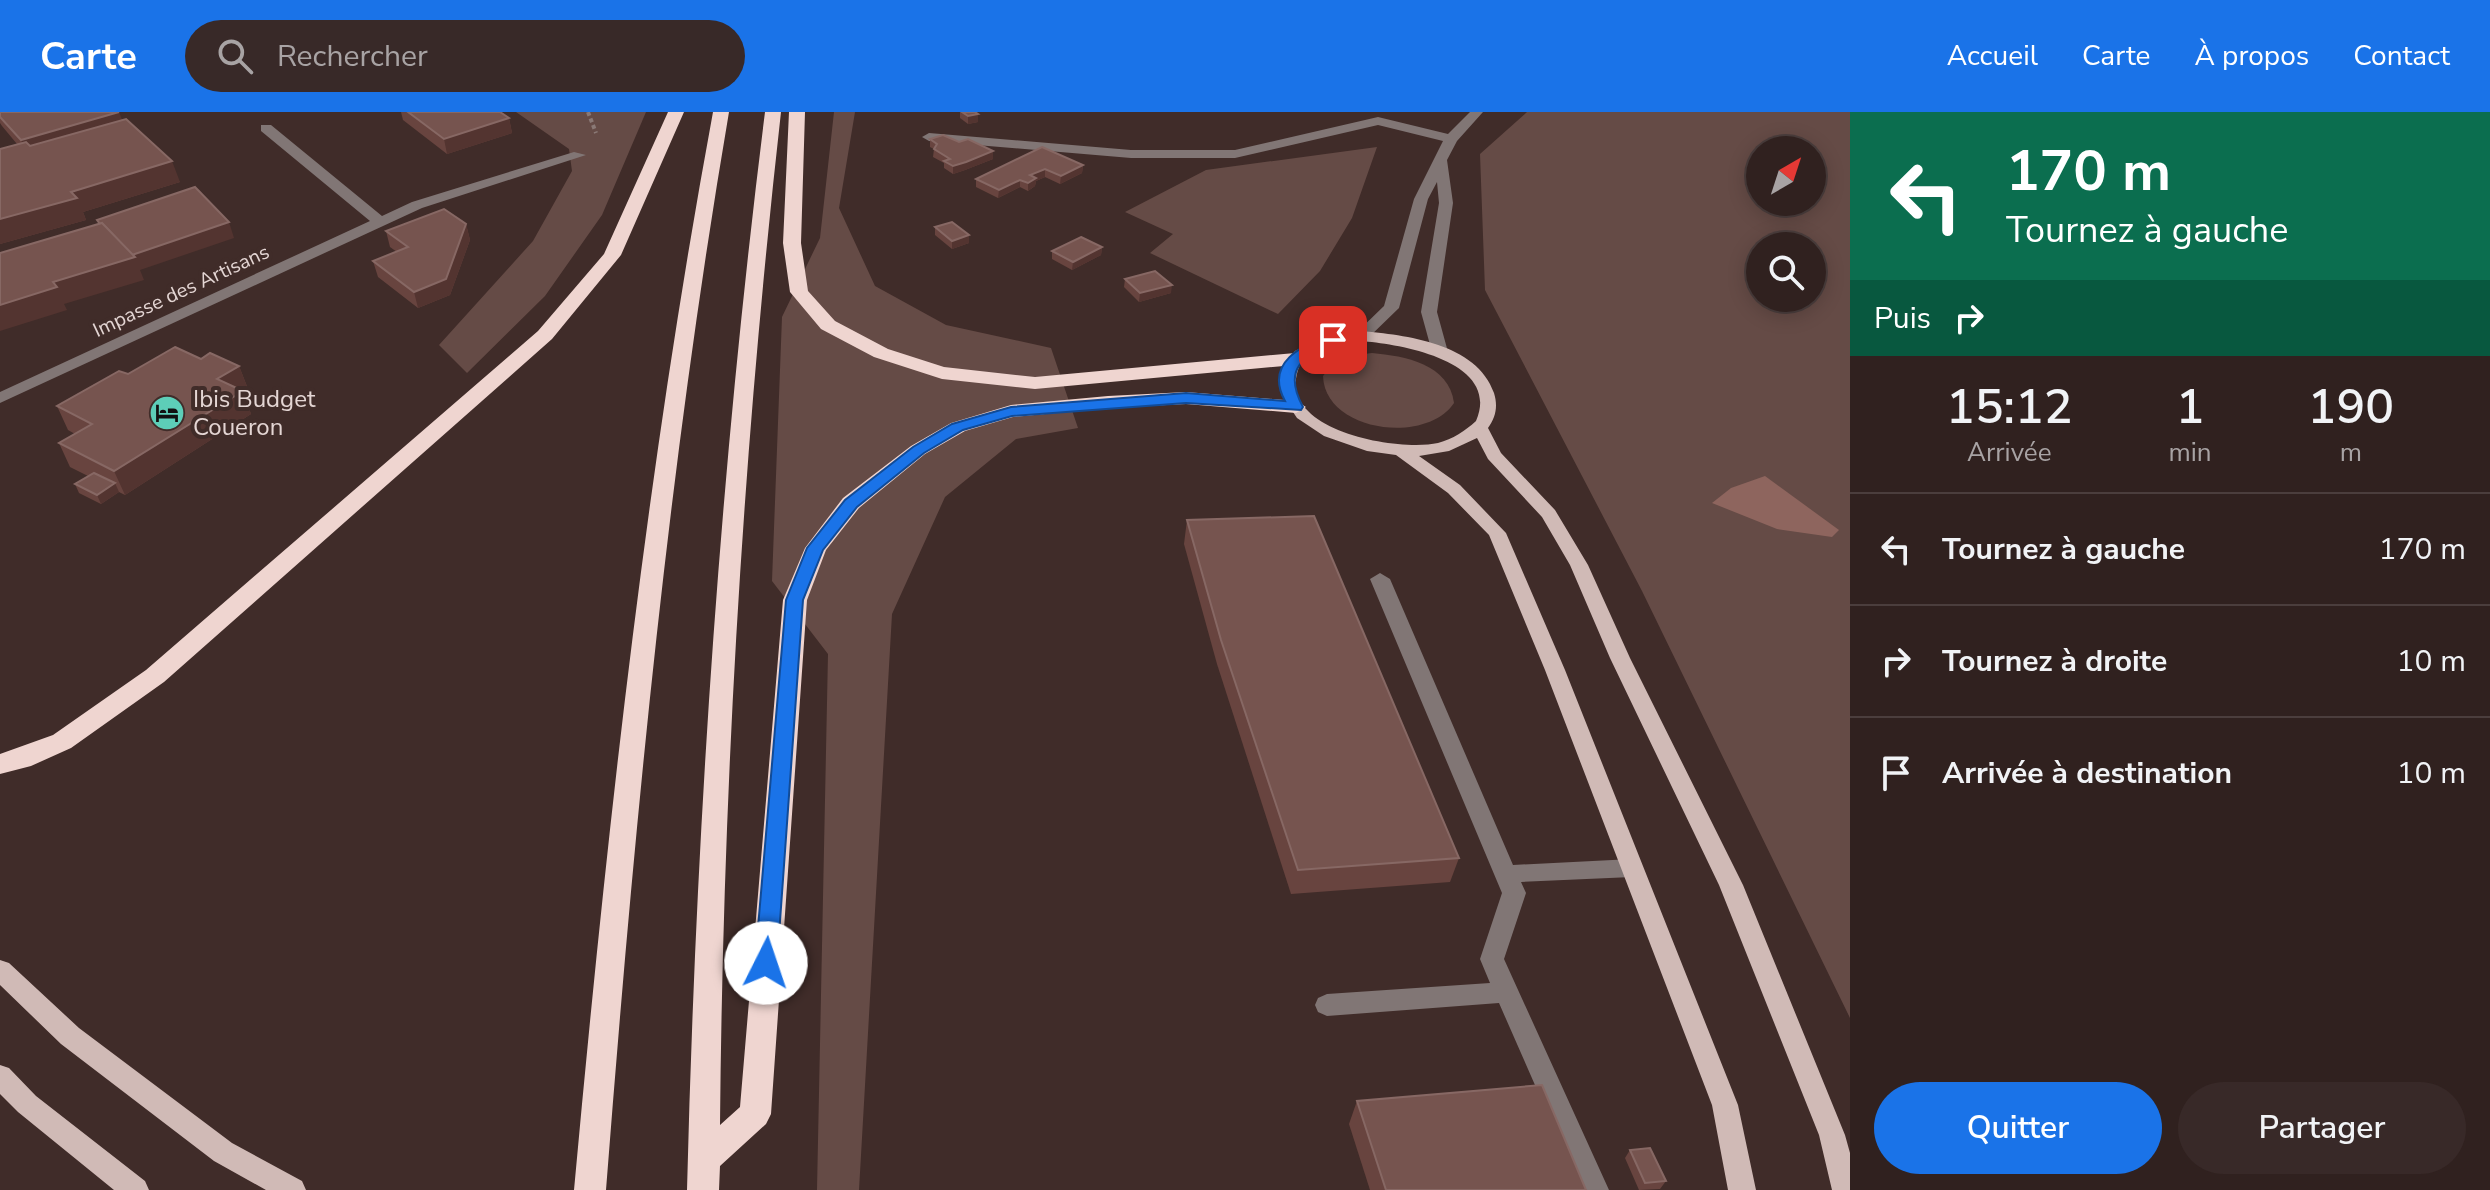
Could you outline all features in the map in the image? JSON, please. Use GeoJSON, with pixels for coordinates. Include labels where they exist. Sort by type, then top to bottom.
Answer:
{"type":"FeatureCollection","features":[{"type":"Feature","properties":{"kind":"highway"},"geometry":{"type":"LineString","coordinates":[[0,764],[18,761],[87,727],[155,676],[545,335],[612,255],[676,112]]}},
{"type":"Feature","properties":{"kind":"highway"},"geometry":{"type":"LineString","coordinates":[[590,1190],[604,1022],[665,466],[684,329],[721,112]]}},
{"type":"Feature","properties":{"kind":"highway"},"geometry":{"type":"LineString","coordinates":[[703,1175],[714,810],[732,529],[754,276],[773,112]]}},
{"type":"Feature","properties":{"kind":"highway"},"geometry":{"type":"LineString","coordinates":[[797,112],[792,243],[799,292],[828,325],[881,353],[942,373],[1035,383],[1295,359]]}},
{"type":"Feature","properties":{"kind":"highway"},"geometry":{"type":"LineString","coordinates":[[703,1175],[755,1114],[795,600],[816,548],[824,537],[851,503],[918,450],[958,427],[1011,411],[1186,398],[1296,407]]}},
{"type":"Feature","properties":{"kind":"main road"},"geometry":{"type":"LineString","coordinates":[[1361,336],[1401,340],[1440,352],[1463,364],[1488,396],[1489,413],[1480,428],[1462,441],[1434,449],[1401,451],[1339,437],[1313,423],[1296,407],[1286,390],[1287,374],[1295,359],[1311,348],[1333,340],[1361,336]]}},
{"type":"Feature","properties":{"kind":"main road"},"geometry":{"type":"LineString","coordinates":[[1480,428],[1494,455],[1549,514],[1579,565],[1620,658],[1731,885],[1832,1135],[1846,1190]]}},
{"type":"Feature","properties":{"kind":"main road"},"geometry":{"type":"LineString","coordinates":[[1401,451],[1454,489],[1497,533],[1555,670],[1725,1105],[1742,1190]]}},
{"type":"Feature","properties":{"kind":"main road"},"geometry":{"type":"LineString","coordinates":[[0,970],[70,1036],[223,1152],[292,1190]]}},
{"type":"Feature","properties":{"kind":"main road"},"geometry":{"type":"LineString","coordinates":[[0,1076],[27,1104],[135,1190]]}},
{"type":"Feature","properties":{"kind":"street"},"geometry":{"type":"LineString","coordinates":[[1359,112],[1378,121],[1451,139]]}},
{"type":"Feature","properties":{"kind":"street"},"geometry":{"type":"LineString","coordinates":[[1361,336],[1391,308],[1421,199],[1451,139],[1477,112]]}},
{"type":"Feature","properties":{"kind":"street"},"geometry":{"type":"LineString","coordinates":[[929,137],[1131,154],[1235,154],[1378,121]]}},
{"type":"Feature","properties":{"kind":"street"},"geometry":{"type":"LineString","coordinates":[[266,128],[379,221]]}},
{"type":"Feature","properties":{"kind":"street","name":"Impasse des Artisans"},"geometry":{"type":"LineString","coordinates":[[0,398],[417,205],[579,155]]}},
{"type":"Feature","properties":{"kind":"street"},"geometry":{"type":"LineString","coordinates":[[1440,352],[1429,312],[1446,203],[1441,161]]}},
{"type":"Feature","properties":{"kind":"street"},"geometry":{"type":"LineString","coordinates":[[1380,579],[1514,893],[1492,959],[1595,1190]]}},
{"type":"Feature","properties":{"kind":"street"},"geometry":{"type":"LineString","coordinates":[[1506,874],[1632,868]]}},
{"type":"Feature","properties":{"kind":"street"},"geometry":{"type":"LineString","coordinates":[[1327,1005],[1507,992]]}},
{"type":"Feature","properties":{"kind":"shaded area"},"geometry":{"type":"Polygon","coordinates":[[[516,112],[646,112],[602,215],[545,296],[467,373],[439,345],[533,241],[572,171],[569,149],[516,112]]]}},
{"type":"Feature","properties":{"kind":"shaded area"},"geometry":{"type":"Polygon","coordinates":[[[834,112],[855,112],[839,208],[875,286],[946,325],[1051,348],[1078,428],[1016,439],[945,497],[892,614],[859,1190],[817,1190],[828,654],[772,581],[782,317],[820,238],[834,112]]]}},
{"type":"Feature","properties":{"kind":"shaded area"},"geometry":{"type":"Polygon","coordinates":[[[1527,112],[1850,112],[1850,1018],[1642,591],[1485,290],[1480,154],[1527,112]]]}},
{"type":"Feature","properties":{"kind":"shaded area"},"geometry":{"type":"Polygon","coordinates":[[[1377,147],[1352,218],[1320,271],[1278,314],[1150,253],[1173,234],[1125,212],[1206,170],[1377,147]]]}},
{"type":"Feature","properties":{"kind":"shaded area"},"geometry":{"type":"Polygon","coordinates":[[[1372,353],[1424,364],[1444,379],[1454,403],[1440,416],[1401,428],[1358,420],[1340,410],[1328,395],[1323,376],[1344,359],[1372,353]]]}},
{"type":"Feature","properties":{"kind":"shaded area"},"geometry":{"type":"Polygon","coordinates":[[[1765,476],[1839,530],[1832,537],[1777,529],[1712,503],[1731,488],[1765,476]]]}},
{"type":"Feature","properties":{"kind":"building"},"geometry":{"type":"Polygon","coordinates":[[[0,112],[119,112],[21,140],[0,117],[0,112]]]}},
{"type":"Feature","properties":{"kind":"building"},"geometry":{"type":"Polygon","coordinates":[[[408,112],[500,112],[509,118],[444,139],[408,112]]]}},
{"type":"Feature","properties":{"kind":"building"},"geometry":{"type":"Polygon","coordinates":[[[126,119],[172,161],[71,192],[77,198],[0,219],[0,149],[26,142],[30,146],[126,119]]]}},
{"type":"Feature","properties":{"kind":"building"},"geometry":{"type":"Polygon","coordinates":[[[943,135],[959,142],[968,139],[993,151],[953,166],[944,161],[950,159],[934,149],[937,144],[930,139],[943,135]]]}},
{"type":"Feature","properties":{"kind":"building"},"geometry":{"type":"Polygon","coordinates":[[[1042,147],[1083,165],[1061,176],[1045,169],[1030,175],[1036,178],[1028,183],[1020,180],[999,190],[976,179],[1042,147]]]}},
{"type":"Feature","properties":{"kind":"building"},"geometry":{"type":"Polygon","coordinates":[[[195,187],[229,222],[132,255],[97,220],[195,187]]]}},
{"type":"Feature","properties":{"kind":"building"},"geometry":{"type":"Polygon","coordinates":[[[444,209],[466,224],[446,279],[414,292],[373,261],[408,247],[386,231],[444,209]]]}},
{"type":"Feature","properties":{"kind":"building"},"geometry":{"type":"Polygon","coordinates":[[[952,222],[969,235],[952,241],[935,227],[952,222]]]}},
{"type":"Feature","properties":{"kind":"building"},"geometry":{"type":"Polygon","coordinates":[[[102,223],[135,257],[53,282],[57,287],[0,305],[0,253],[102,223]]]}},
{"type":"Feature","properties":{"kind":"building"},"geometry":{"type":"Polygon","coordinates":[[[1081,237],[1102,247],[1073,262],[1052,251],[1081,237]]]}},
{"type":"Feature","properties":{"kind":"building"},"geometry":{"type":"Polygon","coordinates":[[[1155,271],[1172,285],[1140,293],[1125,279],[1155,271]]]}},
{"type":"Feature","properties":{"kind":"building"},"geometry":{"type":"Polygon","coordinates":[[[175,347],[201,359],[210,353],[239,366],[217,379],[243,391],[114,471],[59,443],[92,424],[57,406],[119,371],[128,374],[175,347]]]}},
{"type":"Feature","properties":{"kind":"building"},"geometry":{"type":"Polygon","coordinates":[[[94,473],[115,483],[97,495],[75,484],[94,473]]]}},
{"type":"Feature","properties":{"kind":"building"},"geometry":{"type":"Polygon","coordinates":[[[1314,516],[1459,858],[1298,870],[1221,640],[1187,520],[1314,516]]]}},
{"type":"Feature","properties":{"kind":"building"},"geometry":{"type":"Polygon","coordinates":[[[1542,1085],[1586,1190],[1386,1190],[1357,1101],[1542,1085]]]}},
{"type":"Feature","properties":{"kind":"building"},"geometry":{"type":"Polygon","coordinates":[[[1650,1148],[1666,1181],[1645,1183],[1630,1150],[1650,1148]]]}},
{"type":"Feature","properties":{"kind":"place","name":"Ibis Budget Coueron"},"geometry":{"type":"Point","coordinates":[167,413]}},
{"type":"Feature","properties":{"kind":"route"},"geometry":{"type":"LineString","coordinates":[[766,963],[795,600],[816,548],[851,503],[918,450],[958,427],[1011,411],[1186,398],[1296,407],[1286,390],[1287,374],[1295,359],[1311,348],[1333,340]]}}]}
